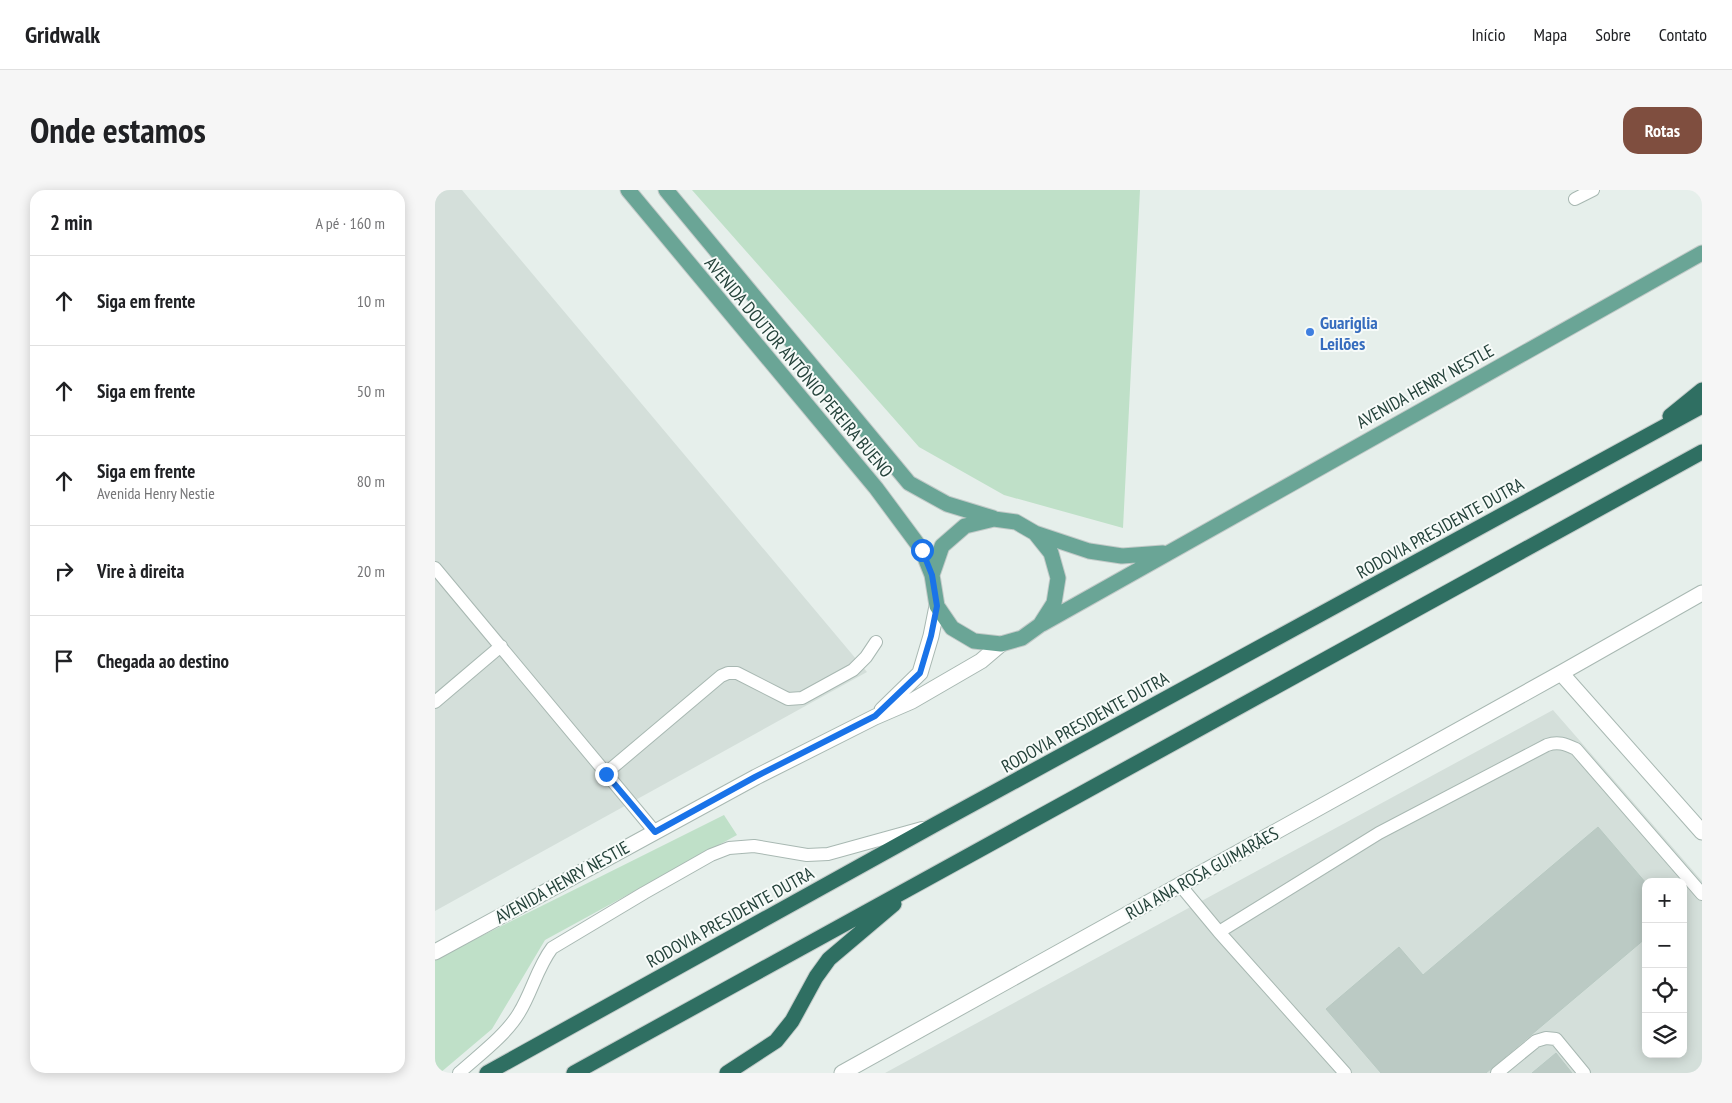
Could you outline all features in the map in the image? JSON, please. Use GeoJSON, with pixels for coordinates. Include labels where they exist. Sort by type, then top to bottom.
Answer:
{"type":"FeatureCollection","features":[{"type":"Feature","properties":{"kind":"highway"},"geometry":{"type":"LineString","coordinates":[[1635,444],[1702,390]]}},
{"type":"Feature","properties":{"kind":"highway","name":"RODOVIA PRESIDENTE DUTRA"},"geometry":{"type":"LineString","coordinates":[[487,1073],[936,824],[1702,406]]}},
{"type":"Feature","properties":{"kind":"highway"},"geometry":{"type":"LineString","coordinates":[[574,1073],[1702,452]]}},
{"type":"Feature","properties":{"kind":"highway"},"geometry":{"type":"LineString","coordinates":[[727,1073],[776,1041],[792,1021],[816,977],[829,959],[921,882]]}},
{"type":"Feature","properties":{"kind":"main road","name":"AVENIDA DOUTOR ANTÔNIO PEREIRA BUENO"},"geometry":{"type":"LineString","coordinates":[[628,190],[876,488],[922,550],[932,575]]}},
{"type":"Feature","properties":{"kind":"main road","name":"AVENIDA DOUTOR ANTÔNIO PEREIRA BUENO"},"geometry":{"type":"LineString","coordinates":[[666,190],[909,483],[947,504],[995,519]]}},
{"type":"Feature","properties":{"kind":"main road","name":"AVENIDA HENRY NESTLE"},"geometry":{"type":"LineString","coordinates":[[1040,625],[1702,253]]}},
{"type":"Feature","properties":{"kind":"main road"},"geometry":{"type":"LineString","coordinates":[[1035,533],[1051,553],[1058,578],[1054,604],[1040,625],[1022,638],[1001,644],[975,641],[952,628],[937,606],[932,575],[943,546],[965,526],[995,519],[1016,522],[1035,533],[1089,551],[1122,556],[1167,553]]}},
{"type":"Feature","properties":{"kind":"street","name":"RUA ANA ROSA GUIMARÃES"},"geometry":{"type":"LineString","coordinates":[[842,1073],[1561,673],[1702,592]]}},
{"type":"Feature","properties":{"kind":"street"},"geometry":{"type":"LineString","coordinates":[[875,716],[920,673],[931,636],[937,606]]}},
{"type":"Feature","properties":{"kind":"street"},"geometry":{"type":"LineString","coordinates":[[875,716],[913,700],[981,661],[1001,644]]}},
{"type":"Feature","properties":{"kind":"street"},"geometry":{"type":"LineString","coordinates":[[1561,673],[1702,832]]}},
{"type":"Feature","properties":{"kind":"street","name":"AVENIDA HENRY NESTIE"},"geometry":{"type":"LineString","coordinates":[[435,952],[755,777],[875,716]]}},
{"type":"Feature","properties":{"kind":"lane"},"geometry":{"type":"LineString","coordinates":[[1575,199],[1593,190]]}},
{"type":"Feature","properties":{"kind":"lane"},"geometry":{"type":"LineString","coordinates":[[435,568],[655,832]]}},
{"type":"Feature","properties":{"kind":"lane"},"geometry":{"type":"LineString","coordinates":[[606,774],[721,676],[737,673],[789,699],[795,700],[853,670],[876,642]]}},
{"type":"Feature","properties":{"kind":"lane"},"geometry":{"type":"LineString","coordinates":[[435,702],[501,646]]}},
{"type":"Feature","properties":{"kind":"lane"},"geometry":{"type":"LineString","coordinates":[[1219,932],[1379,833],[1555,742],[1566,744],[1576,749],[1702,894]]}},
{"type":"Feature","properties":{"kind":"lane"},"geometry":{"type":"LineString","coordinates":[[459,1073],[510,1026],[520,1012],[543,961],[553,948],[643,893],[711,855],[729,848],[754,846],[807,855],[828,854],[936,824]]}},
{"type":"Feature","properties":{"kind":"lane"},"geometry":{"type":"LineString","coordinates":[[1180,885],[1219,932],[1345,1073]]}},
{"type":"Feature","properties":{"kind":"lane"},"geometry":{"type":"LineString","coordinates":[[1497,1073],[1535,1041],[1546,1038],[1556,1039],[1583,1073]]}},
{"type":"Feature","properties":{"kind":"shaded area"},"geometry":{"type":"Polygon","coordinates":[[[435,190],[462,190],[867,672],[435,911],[435,190]]]}},
{"type":"Feature","properties":{"kind":"shaded area"},"geometry":{"type":"Polygon","coordinates":[[[1553,710],[1702,881],[1702,1073],[885,1073],[1553,710]]]}},
{"type":"Feature","properties":{"kind":"green space"},"geometry":{"type":"Polygon","coordinates":[[[692,190],[1140,190],[1123,528],[1004,495],[919,447],[692,190]]]}},
{"type":"Feature","properties":{"kind":"green space"},"geometry":{"type":"Polygon","coordinates":[[[724,815],[737,835],[545,940],[492,1029],[440,1073],[435,1073],[435,959],[724,815]]]}},
{"type":"Feature","properties":{"kind":"building"},"geometry":{"type":"Polygon","coordinates":[[[1598,827],[1642,878],[1642,941],[1486,1073],[1381,1073],[1326,1009],[1399,947],[1423,975],[1598,827]]]}},
{"type":"Feature","properties":{"kind":"building"},"geometry":{"type":"Polygon","coordinates":[[[1556,1053],[1572,1073],[1532,1073],[1556,1053]]]}},
{"type":"Feature","properties":{"kind":"place","name":"Guariglia Leilões"},"geometry":{"type":"Point","coordinates":[1310,332]}},
{"type":"Feature","properties":{"kind":"route"},"geometry":{"type":"LineString","coordinates":[[606,774],[655,832],[755,777],[875,716],[920,673],[931,636],[937,606],[932,575],[922,550]]}}]}
